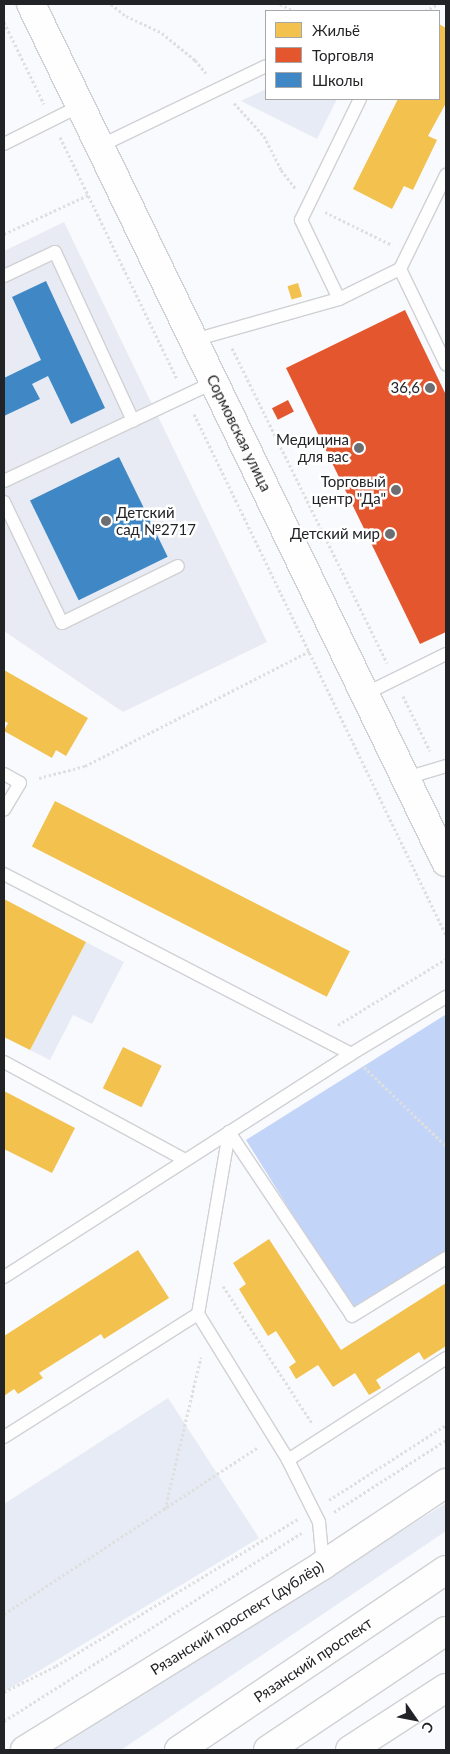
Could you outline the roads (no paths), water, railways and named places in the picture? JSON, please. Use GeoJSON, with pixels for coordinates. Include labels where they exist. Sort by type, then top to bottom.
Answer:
{"type":"FeatureCollection","features":[{"type":"Feature","properties":{"kind":"street","name":"Сормовская улица"},"geometry":{"type":"LineString","coordinates":[[31,4],[446,862]]}},
{"type":"Feature","properties":{"kind":"street","name":"Рязанский проспект (дублёр)"},"geometry":{"type":"LineString","coordinates":[[25,1750],[323,1565],[446,1483]]}},
{"type":"Feature","properties":{"kind":"street","name":"Рязанский проспект"},"geometry":{"type":"LineString","coordinates":[[179,1750],[446,1570]]}},
{"type":"Feature","properties":{"kind":"street"},"geometry":{"type":"LineString","coordinates":[[268,1750],[446,1631]]}},
{"type":"Feature","properties":{"kind":"street"},"geometry":{"type":"LineString","coordinates":[[350,1750],[446,1688]]}},
{"type":"Feature","properties":{"kind":"lane"},"geometry":{"type":"LineString","coordinates":[[100,146],[265,66]]}},
{"type":"Feature","properties":{"kind":"lane"},"geometry":{"type":"LineString","coordinates":[[339,299],[301,220],[360,100]]}},
{"type":"Feature","properties":{"kind":"lane"},"geometry":{"type":"LineString","coordinates":[[4,144],[80,106]]}},
{"type":"Feature","properties":{"kind":"lane"},"geometry":{"type":"LineString","coordinates":[[194,340],[339,299],[400,269],[446,175]]}},
{"type":"Feature","properties":{"kind":"lane"},"geometry":{"type":"LineString","coordinates":[[4,276],[56,252],[133,421]]}},
{"type":"Feature","properties":{"kind":"lane"},"geometry":{"type":"LineString","coordinates":[[400,269],[446,364]]}},
{"type":"Feature","properties":{"kind":"lane"},"geometry":{"type":"LineString","coordinates":[[4,481],[214,382]]}},
{"type":"Feature","properties":{"kind":"lane"},"geometry":{"type":"LineString","coordinates":[[4,502],[62,623],[178,566]]}},
{"type":"Feature","properties":{"kind":"lane"},"geometry":{"type":"LineString","coordinates":[[365,694],[446,654]]}},
{"type":"Feature","properties":{"kind":"lane"},"geometry":{"type":"LineString","coordinates":[[406,778],[442,767]]}},
{"type":"Feature","properties":{"kind":"lane"},"geometry":{"type":"LineString","coordinates":[[4,774],[20,783],[4,810]]}},
{"type":"Feature","properties":{"kind":"lane"},"geometry":{"type":"LineString","coordinates":[[4,874],[351,1054]]}},
{"type":"Feature","properties":{"kind":"lane"},"geometry":{"type":"LineString","coordinates":[[4,1277],[351,1054],[446,997]]}},
{"type":"Feature","properties":{"kind":"lane"},"geometry":{"type":"LineString","coordinates":[[4,1062],[185,1160]]}},
{"type":"Feature","properties":{"kind":"lane"},"geometry":{"type":"LineString","coordinates":[[230,1132],[352,1316],[446,1258]]}},
{"type":"Feature","properties":{"kind":"lane"},"geometry":{"type":"LineString","coordinates":[[230,1132],[198,1314],[288,1460],[316,1516],[323,1565]]}},
{"type":"Feature","properties":{"kind":"lane"},"geometry":{"type":"LineString","coordinates":[[4,1438],[198,1314]]}},
{"type":"Feature","properties":{"kind":"lane"},"geometry":{"type":"LineString","coordinates":[[288,1460],[446,1358]]}},
{"type":"Feature","properties":{"kind":"place","name":"36,6"},"geometry":{"type":"Point","coordinates":[430,388]}},
{"type":"Feature","properties":{"kind":"place","name":"Медицина для вас"},"geometry":{"type":"Point","coordinates":[359,448]}},
{"type":"Feature","properties":{"kind":"place","name":"Торговый центр \"Да\""},"geometry":{"type":"Point","coordinates":[396,490]}},
{"type":"Feature","properties":{"kind":"place","name":"Детский сад №2717"},"geometry":{"type":"Point","coordinates":[106,521]}},
{"type":"Feature","properties":{"kind":"place","name":"Детский мир"},"geometry":{"type":"Point","coordinates":[390,534]}}]}
